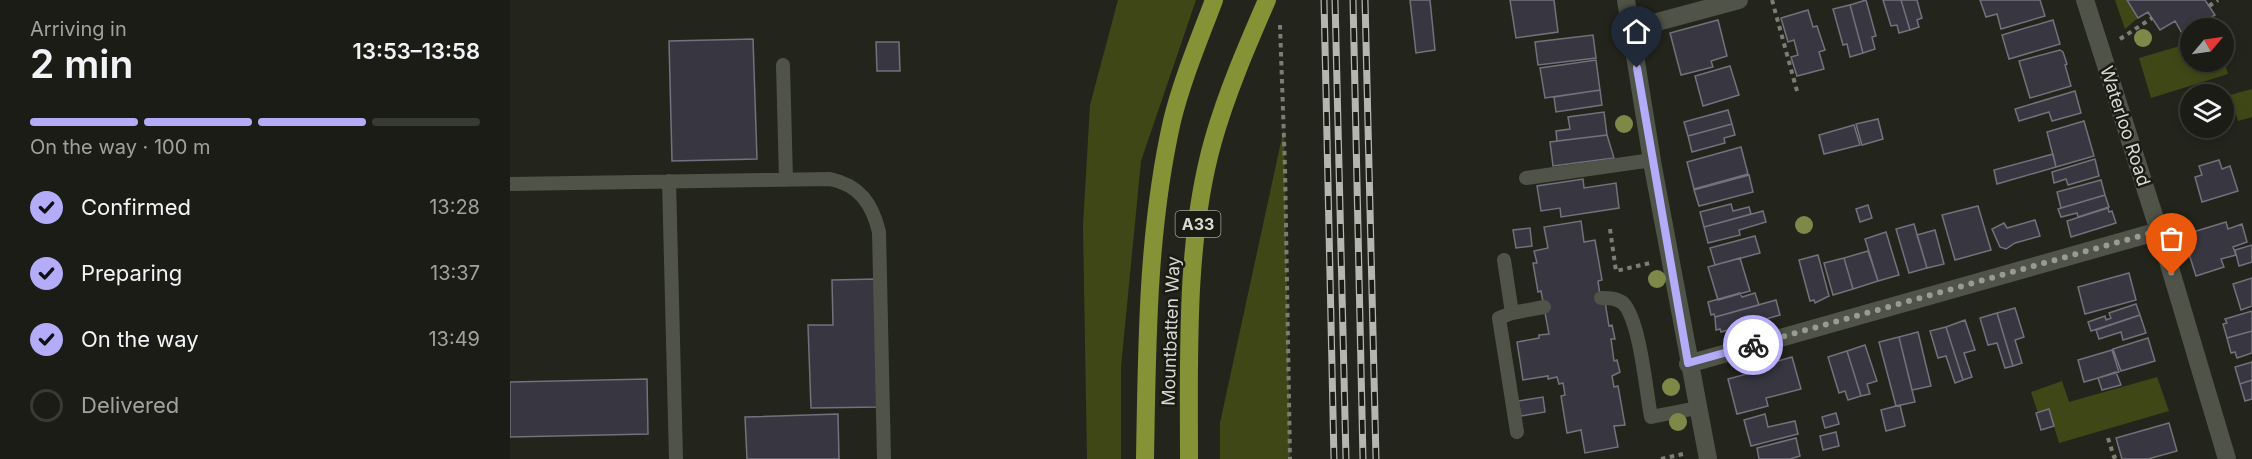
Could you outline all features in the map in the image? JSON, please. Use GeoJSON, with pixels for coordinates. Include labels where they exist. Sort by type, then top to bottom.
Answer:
{"type":"FeatureCollection","features":[{"type":"Feature","properties":{"kind":"highway","name":"Mountbatten Way"},"geometry":{"type":"LineString","coordinates":[[1145,459],[1150,282],[1157,203],[1172,121],[1189,65],[1214,0]]}},
{"type":"Feature","properties":{"kind":"highway","name":"Mountbatten Way"},"geometry":{"type":"LineString","coordinates":[[1189,459],[1188,345],[1200,206],[1213,142],[1238,68],[1267,0]]}},
{"type":"Feature","properties":{"kind":"street"},"geometry":{"type":"LineString","coordinates":[[1626,0],[1669,258],[1707,459]]}},
{"type":"Feature","properties":{"kind":"street"},"geometry":{"type":"LineString","coordinates":[[1631,29],[1739,0]]}},
{"type":"Feature","properties":{"kind":"street","name":"Waterloo Road"},"geometry":{"type":"LineString","coordinates":[[2085,0],[2158,231],[2226,459]]}},
{"type":"Feature","properties":{"kind":"street"},"geometry":{"type":"LineString","coordinates":[[1688,363],[2158,231]]}},
{"type":"Feature","properties":{"kind":"lane"},"geometry":{"type":"LineString","coordinates":[[783,65],[786,180]]}},
{"type":"Feature","properties":{"kind":"lane"},"geometry":{"type":"LineString","coordinates":[[1526,178],[1652,160]]}},
{"type":"Feature","properties":{"kind":"lane"},"geometry":{"type":"LineString","coordinates":[[510,184],[830,179],[846,183],[861,193],[875,217],[879,232],[884,459]]}},
{"type":"Feature","properties":{"kind":"lane"},"geometry":{"type":"LineString","coordinates":[[669,182],[676,459]]}},
{"type":"Feature","properties":{"kind":"lane"},"geometry":{"type":"LineString","coordinates":[[1504,260],[1512,313]]}},
{"type":"Feature","properties":{"kind":"lane"},"geometry":{"type":"LineString","coordinates":[[1601,298],[1613,298],[1621,302],[1635,327],[1651,417],[1697,408]]}},
{"type":"Feature","properties":{"kind":"lane"},"geometry":{"type":"LineString","coordinates":[[1517,432],[1499,318],[1512,313],[1544,308]]}},
{"type":"Feature","properties":{"kind":"path"},"geometry":{"type":"LineString","coordinates":[[1772,0],[1797,91]]}},
{"type":"Feature","properties":{"kind":"path"},"geometry":{"type":"LineString","coordinates":[[2209,6],[2218,0]]}},
{"type":"Feature","properties":{"kind":"path"},"geometry":{"type":"LineString","coordinates":[[1280,16],[1290,459]]}},
{"type":"Feature","properties":{"kind":"path"},"geometry":{"type":"LineString","coordinates":[[2101,52],[2152,18]]}},
{"type":"Feature","properties":{"kind":"path"},"geometry":{"type":"LineString","coordinates":[[1610,229],[1616,271],[1669,258]]}},
{"type":"Feature","properties":{"kind":"path"},"geometry":{"type":"LineString","coordinates":[[2108,438],[2114,457],[2120,455]]}},
{"type":"Feature","properties":{"kind":"green space"},"geometry":{"type":"Polygon","coordinates":[[[1118,0],[1196,0],[1141,161],[1121,367],[1121,459],[1087,459],[1083,226],[1090,105],[1118,0]]]}},
{"type":"Feature","properties":{"kind":"green space"},"geometry":{"type":"Polygon","coordinates":[[[2115,0],[2127,0],[2138,18],[2125,29],[2115,0]]]}},
{"type":"Feature","properties":{"kind":"green space"},"geometry":{"type":"Polygon","coordinates":[[[2180,46],[2180,72],[2227,72],[2228,74],[2196,84],[2180,84],[2180,89],[2151,98],[2139,58],[2180,46]]]}},
{"type":"Feature","properties":{"kind":"green space"},"geometry":{"type":"Polygon","coordinates":[[[2252,89],[2252,117],[2238,121],[2234,108],[2234,94],[2252,89]]]}},
{"type":"Feature","properties":{"kind":"green space"},"geometry":{"type":"Polygon","coordinates":[[[1284,128],[1290,459],[1220,459],[1220,423],[1284,128]]]}},
{"type":"Feature","properties":{"kind":"green space"},"geometry":{"type":"Polygon","coordinates":[[[2157,377],[2169,411],[2059,443],[2049,410],[2038,413],[2031,392],[2062,381],[2069,402],[2157,377]]]}},
{"type":"Feature","properties":{"kind":"building"},"geometry":{"type":"Polygon","coordinates":[[[1410,0],[1430,0],[1435,50],[1416,53],[1410,0]]]}},
{"type":"Feature","properties":{"kind":"building"},"geometry":{"type":"Polygon","coordinates":[[[1510,0],[1554,0],[1558,32],[1516,38],[1510,0]]]}},
{"type":"Feature","properties":{"kind":"building"},"geometry":{"type":"Polygon","coordinates":[[[1866,0],[1876,36],[1872,37],[1875,49],[1863,53],[1850,5],[1866,0]]]}},
{"type":"Feature","properties":{"kind":"building"},"geometry":{"type":"Polygon","coordinates":[[[1883,0],[1901,0],[1910,30],[1899,33],[1897,25],[1891,26],[1883,0]]]}},
{"type":"Feature","properties":{"kind":"building"},"geometry":{"type":"Polygon","coordinates":[[[1901,0],[1917,0],[1922,18],[1917,20],[1919,27],[1910,30],[1901,0]]]}},
{"type":"Feature","properties":{"kind":"building"},"geometry":{"type":"Polygon","coordinates":[[[1980,0],[2040,0],[2045,16],[2001,29],[1997,14],[1986,17],[1980,0]]]}},
{"type":"Feature","properties":{"kind":"building"},"geometry":{"type":"Polygon","coordinates":[[[2127,0],[2205,0],[2215,15],[2210,18],[2180,18],[2180,30],[2175,21],[2160,30],[2148,12],[2138,18],[2127,0]]]}},
{"type":"Feature","properties":{"kind":"building"},"geometry":{"type":"Polygon","coordinates":[[[1850,5],[1863,53],[1850,57],[1847,44],[1843,45],[1833,9],[1850,5]]]}},
{"type":"Feature","properties":{"kind":"building"},"geometry":{"type":"Polygon","coordinates":[[[1808,10],[1813,27],[1817,26],[1825,50],[1819,52],[1824,69],[1797,76],[1791,57],[1798,55],[1794,40],[1788,42],[1781,18],[1808,10]]]}},
{"type":"Feature","properties":{"kind":"building"},"geometry":{"type":"Polygon","coordinates":[[[1718,20],[1727,56],[1711,61],[1713,67],[1681,75],[1670,33],[1718,20]]]}},
{"type":"Feature","properties":{"kind":"building"},"geometry":{"type":"Polygon","coordinates":[[[2053,20],[2060,44],[2009,59],[2002,35],[2053,20]]]}},
{"type":"Feature","properties":{"kind":"building"},"geometry":{"type":"Polygon","coordinates":[[[1593,35],[1596,58],[1538,65],[1535,42],[1593,35]]]}},
{"type":"Feature","properties":{"kind":"building"},"geometry":{"type":"Polygon","coordinates":[[[753,39],[757,159],[672,161],[669,41],[753,39]]]}},
{"type":"Feature","properties":{"kind":"building"},"geometry":{"type":"Polygon","coordinates":[[[876,42],[899,42],[900,71],[877,71],[876,42]]]}},
{"type":"Feature","properties":{"kind":"building"},"geometry":{"type":"Polygon","coordinates":[[[2060,50],[2067,64],[2065,65],[2071,86],[2030,98],[2019,61],[2060,50]]]}},
{"type":"Feature","properties":{"kind":"building"},"geometry":{"type":"Polygon","coordinates":[[[1596,60],[1600,90],[1545,98],[1540,68],[1596,60]]]}},
{"type":"Feature","properties":{"kind":"building"},"geometry":{"type":"Polygon","coordinates":[[[1730,66],[1739,95],[1703,106],[1695,76],[1730,66]]]}},
{"type":"Feature","properties":{"kind":"building"},"geometry":{"type":"Polygon","coordinates":[[[1600,90],[1602,105],[1556,112],[1554,97],[1600,90]]]}},
{"type":"Feature","properties":{"kind":"building"},"geometry":{"type":"Polygon","coordinates":[[[2075,91],[2081,113],[2052,121],[2049,112],[2019,121],[2015,109],[2075,91]]]}},
{"type":"Feature","properties":{"kind":"building"},"geometry":{"type":"Polygon","coordinates":[[[1728,110],[1732,124],[1688,136],[1684,122],[1728,110]]]}},
{"type":"Feature","properties":{"kind":"building"},"geometry":{"type":"Polygon","coordinates":[[[1604,112],[1607,135],[1557,141],[1556,131],[1570,129],[1568,117],[1604,112]]]}},
{"type":"Feature","properties":{"kind":"building"},"geometry":{"type":"Polygon","coordinates":[[[1878,119],[1883,139],[1862,145],[1856,124],[1878,119]]]}},
{"type":"Feature","properties":{"kind":"building"},"geometry":{"type":"Polygon","coordinates":[[[2084,121],[2094,156],[2056,167],[2047,132],[2084,121]]]}},
{"type":"Feature","properties":{"kind":"building"},"geometry":{"type":"Polygon","coordinates":[[[1732,124],[1735,135],[1724,138],[1725,143],[1692,152],[1688,136],[1732,124]]]}},
{"type":"Feature","properties":{"kind":"building"},"geometry":{"type":"Polygon","coordinates":[[[1854,125],[1860,145],[1824,154],[1819,135],[1854,125]]]}},
{"type":"Feature","properties":{"kind":"building"},"geometry":{"type":"Polygon","coordinates":[[[1607,135],[1614,158],[1553,166],[1550,142],[1607,135]]]}},
{"type":"Feature","properties":{"kind":"building"},"geometry":{"type":"Polygon","coordinates":[[[1741,147],[1748,174],[1694,189],[1687,162],[1741,147]]]}},
{"type":"Feature","properties":{"kind":"building"},"geometry":{"type":"Polygon","coordinates":[[[2053,154],[2056,167],[1997,184],[1994,170],[2053,154]]]}},
{"type":"Feature","properties":{"kind":"building"},"geometry":{"type":"Polygon","coordinates":[[[2095,159],[2099,176],[2068,185],[2066,179],[2054,183],[2052,172],[2095,159]]]}},
{"type":"Feature","properties":{"kind":"building"},"geometry":{"type":"Polygon","coordinates":[[[2219,160],[2222,169],[2230,166],[2238,191],[2202,202],[2195,177],[2202,175],[2199,166],[2219,160]]]}},
{"type":"Feature","properties":{"kind":"building"},"geometry":{"type":"Polygon","coordinates":[[[1749,175],[1753,192],[1699,206],[1694,190],[1749,175]]]}},
{"type":"Feature","properties":{"kind":"building"},"geometry":{"type":"Polygon","coordinates":[[[1583,179],[1584,188],[1616,183],[1619,208],[1561,217],[1560,208],[1541,211],[1537,186],[1583,179]]]}},
{"type":"Feature","properties":{"kind":"building"},"geometry":{"type":"Polygon","coordinates":[[[2101,180],[2105,195],[2061,208],[2057,192],[2101,180]]]}},
{"type":"Feature","properties":{"kind":"building"},"geometry":{"type":"Polygon","coordinates":[[[2105,195],[2109,207],[2078,217],[2077,213],[2061,217],[2058,209],[2105,195]]]}},
{"type":"Feature","properties":{"kind":"building"},"geometry":{"type":"Polygon","coordinates":[[[1731,204],[1733,211],[1749,207],[1751,214],[1704,227],[1700,212],[1731,204]]]}},
{"type":"Feature","properties":{"kind":"building"},"geometry":{"type":"Polygon","coordinates":[[[1868,205],[1872,218],[1860,222],[1856,209],[1868,205]]]}},
{"type":"Feature","properties":{"kind":"building"},"geometry":{"type":"Polygon","coordinates":[[[1978,206],[1991,250],[1955,260],[1942,215],[1978,206]]]}},
{"type":"Feature","properties":{"kind":"building"},"geometry":{"type":"Polygon","coordinates":[[[2108,208],[2109,212],[2112,211],[2116,223],[2071,237],[2067,221],[2108,208]]]}},
{"type":"Feature","properties":{"kind":"building"},"geometry":{"type":"Polygon","coordinates":[[[1763,211],[1766,222],[1739,230],[1740,235],[1708,243],[1704,227],[1763,211]]]}},
{"type":"Feature","properties":{"kind":"building"},"geometry":{"type":"Polygon","coordinates":[[[2035,220],[2040,236],[2015,243],[2006,249],[2000,247],[1992,229],[2004,223],[2007,228],[2035,220]]]}},
{"type":"Feature","properties":{"kind":"building"},"geometry":{"type":"Polygon","coordinates":[[[1581,221],[1584,242],[1595,240],[1602,280],[1598,281],[1601,302],[1605,302],[1609,326],[1612,325],[1615,339],[1611,339],[1614,361],[1617,360],[1620,372],[1612,376],[1614,387],[1618,386],[1625,425],[1614,426],[1618,447],[1585,453],[1581,430],[1567,433],[1561,396],[1565,395],[1563,383],[1559,384],[1557,377],[1548,379],[1548,376],[1523,380],[1517,342],[1549,334],[1533,263],[1537,263],[1534,251],[1548,248],[1544,227],[1581,221]]]}},
{"type":"Feature","properties":{"kind":"building"},"geometry":{"type":"Polygon","coordinates":[[[2226,222],[2228,229],[2242,224],[2247,242],[2233,247],[2236,255],[2221,259],[2224,267],[2196,276],[2183,235],[2226,222]]]}},
{"type":"Feature","properties":{"kind":"building"},"geometry":{"type":"Polygon","coordinates":[[[1914,224],[1927,268],[1909,273],[1896,229],[1914,224]]]}},
{"type":"Feature","properties":{"kind":"building"},"geometry":{"type":"Polygon","coordinates":[[[1530,228],[1532,246],[1516,248],[1513,230],[1530,228]]]}},
{"type":"Feature","properties":{"kind":"building"},"geometry":{"type":"Polygon","coordinates":[[[1935,230],[1944,264],[1927,268],[1917,235],[1935,230]]]}},
{"type":"Feature","properties":{"kind":"building"},"geometry":{"type":"Polygon","coordinates":[[[1886,232],[1899,275],[1878,281],[1865,239],[1886,232]]]}},
{"type":"Feature","properties":{"kind":"building"},"geometry":{"type":"Polygon","coordinates":[[[1755,236],[1760,253],[1715,265],[1710,248],[1755,236]]]}},
{"type":"Feature","properties":{"kind":"building"},"geometry":{"type":"Polygon","coordinates":[[[2252,245],[2252,262],[2239,266],[2235,250],[2252,245]]]}},
{"type":"Feature","properties":{"kind":"building"},"geometry":{"type":"Polygon","coordinates":[[[1868,251],[1878,281],[1853,289],[1844,258],[1868,251]]]}},
{"type":"Feature","properties":{"kind":"building"},"geometry":{"type":"Polygon","coordinates":[[[1818,255],[1829,296],[1815,303],[1814,300],[1810,301],[1799,260],[1818,255]]]}},
{"type":"Feature","properties":{"kind":"building"},"geometry":{"type":"Polygon","coordinates":[[[1740,258],[1750,291],[1718,300],[1708,267],[1740,258]]]}},
{"type":"Feature","properties":{"kind":"building"},"geometry":{"type":"Polygon","coordinates":[[[1844,258],[1853,289],[1833,295],[1824,263],[1844,258]]]}},
{"type":"Feature","properties":{"kind":"building"},"geometry":{"type":"Polygon","coordinates":[[[2129,273],[2136,300],[2085,314],[2078,287],[2129,273]]]}},
{"type":"Feature","properties":{"kind":"building"},"geometry":{"type":"Polygon","coordinates":[[[2252,278],[2252,306],[2241,310],[2233,284],[2252,278]]]}},
{"type":"Feature","properties":{"kind":"building"},"geometry":{"type":"Polygon","coordinates":[[[876,279],[880,407],[811,408],[808,325],[833,325],[832,280],[876,279]]]}},
{"type":"Feature","properties":{"kind":"building"},"geometry":{"type":"Polygon","coordinates":[[[1740,293],[1742,297],[1755,293],[1759,305],[1715,317],[1714,314],[1711,315],[1708,302],[1740,293]]]}},
{"type":"Feature","properties":{"kind":"building"},"geometry":{"type":"Polygon","coordinates":[[[1776,300],[1780,315],[1721,332],[1720,329],[1716,330],[1715,317],[1776,300]]]}},
{"type":"Feature","properties":{"kind":"building"},"geometry":{"type":"Polygon","coordinates":[[[2136,304],[2140,315],[2091,331],[2088,322],[2105,316],[2106,320],[2111,318],[2109,313],[2136,304]]]}},
{"type":"Feature","properties":{"kind":"building"},"geometry":{"type":"Polygon","coordinates":[[[2015,308],[2024,337],[2015,340],[2022,363],[2013,366],[1997,313],[2015,308]]]}},
{"type":"Feature","properties":{"kind":"building"},"geometry":{"type":"Polygon","coordinates":[[[2252,311],[2252,331],[2227,338],[2223,324],[2227,323],[2225,319],[2252,311]]]}},
{"type":"Feature","properties":{"kind":"building"},"geometry":{"type":"Polygon","coordinates":[[[1997,313],[2013,366],[2005,368],[1997,343],[1988,345],[1980,318],[1997,313]]]}},
{"type":"Feature","properties":{"kind":"building"},"geometry":{"type":"Polygon","coordinates":[[[2140,315],[2146,333],[2123,340],[2121,332],[2099,339],[2096,330],[2140,315]]]}},
{"type":"Feature","properties":{"kind":"building"},"geometry":{"type":"Polygon","coordinates":[[[1965,320],[1975,350],[1964,353],[1972,377],[1963,380],[1946,327],[1965,320]]]}},
{"type":"Feature","properties":{"kind":"building"},"geometry":{"type":"Polygon","coordinates":[[[1946,327],[1963,380],[1955,383],[1946,356],[1938,358],[1930,331],[1946,327]]]}},
{"type":"Feature","properties":{"kind":"building"},"geometry":{"type":"Polygon","coordinates":[[[2252,331],[2252,353],[2237,358],[2235,352],[2231,353],[2227,338],[2252,331]]]}},
{"type":"Feature","properties":{"kind":"building"},"geometry":{"type":"Polygon","coordinates":[[[1918,332],[1931,386],[1912,390],[1899,337],[1918,332]]]}},
{"type":"Feature","properties":{"kind":"building"},"geometry":{"type":"Polygon","coordinates":[[[1899,337],[1915,402],[1896,406],[1879,342],[1899,337]]]}},
{"type":"Feature","properties":{"kind":"building"},"geometry":{"type":"Polygon","coordinates":[[[2148,338],[2155,361],[2121,371],[2113,349],[2148,338]]]}},
{"type":"Feature","properties":{"kind":"building"},"geometry":{"type":"Polygon","coordinates":[[[1865,345],[1877,381],[1867,384],[1870,394],[1861,396],[1847,351],[1865,345]]]}},
{"type":"Feature","properties":{"kind":"building"},"geometry":{"type":"Polygon","coordinates":[[[2112,350],[2119,372],[2084,382],[2078,360],[2112,350]]]}},
{"type":"Feature","properties":{"kind":"building"},"geometry":{"type":"Polygon","coordinates":[[[1847,351],[1861,396],[1848,400],[1845,391],[1839,393],[1828,357],[1847,351]]]}},
{"type":"Feature","properties":{"kind":"building"},"geometry":{"type":"Polygon","coordinates":[[[1792,357],[1801,389],[1766,398],[1768,406],[1737,414],[1728,379],[1754,372],[1753,368],[1792,357]]]}},
{"type":"Feature","properties":{"kind":"building"},"geometry":{"type":"Polygon","coordinates":[[[2252,362],[2252,380],[2240,384],[2235,367],[2252,362]]]}},
{"type":"Feature","properties":{"kind":"building"},"geometry":{"type":"Polygon","coordinates":[[[2116,372],[2121,385],[2102,390],[2098,378],[2116,372]]]}},
{"type":"Feature","properties":{"kind":"building"},"geometry":{"type":"Polygon","coordinates":[[[647,379],[648,434],[510,437],[510,382],[647,379]]]}},
{"type":"Feature","properties":{"kind":"building"},"geometry":{"type":"Polygon","coordinates":[[[2252,380],[2252,399],[2245,401],[2240,384],[2252,380]]]}},
{"type":"Feature","properties":{"kind":"building"},"geometry":{"type":"Polygon","coordinates":[[[1543,397],[1545,412],[1521,416],[1518,401],[1543,397]]]}},
{"type":"Feature","properties":{"kind":"building"},"geometry":{"type":"Polygon","coordinates":[[[1900,405],[1905,426],[1886,431],[1881,410],[1900,405]]]}},
{"type":"Feature","properties":{"kind":"building"},"geometry":{"type":"Polygon","coordinates":[[[2049,409],[2054,426],[2041,430],[2036,413],[2049,409]]]}},
{"type":"Feature","properties":{"kind":"building"},"geometry":{"type":"Polygon","coordinates":[[[1836,413],[1839,424],[1825,428],[1822,417],[1836,413]]]}},
{"type":"Feature","properties":{"kind":"building"},"geometry":{"type":"Polygon","coordinates":[[[838,414],[839,459],[747,459],[745,417],[838,414]]]}},
{"type":"Feature","properties":{"kind":"building"},"geometry":{"type":"Polygon","coordinates":[[[1765,414],[1768,427],[1795,421],[1798,434],[1751,446],[1744,420],[1765,414]]]}},
{"type":"Feature","properties":{"kind":"building"},"geometry":{"type":"Polygon","coordinates":[[[2169,423],[2177,451],[2148,459],[2122,459],[2116,438],[2169,423]]]}},
{"type":"Feature","properties":{"kind":"building"},"geometry":{"type":"Polygon","coordinates":[[[1836,432],[1839,446],[1823,450],[1820,436],[1836,432]]]}},
{"type":"Feature","properties":{"kind":"building"},"geometry":{"type":"Polygon","coordinates":[[[1796,438],[1800,456],[1790,459],[1759,459],[1757,448],[1796,438]]]}},
{"type":"Feature","properties":{"kind":"railway"},"geometry":{"type":"LineString","coordinates":[[1324,0],[1334,459]]}},
{"type":"Feature","properties":{"kind":"railway"},"geometry":{"type":"LineString","coordinates":[[1335,0],[1346,459]]}},
{"type":"Feature","properties":{"kind":"railway"},"geometry":{"type":"LineString","coordinates":[[1353,0],[1363,459]]}},
{"type":"Feature","properties":{"kind":"railway"},"geometry":{"type":"LineString","coordinates":[[1365,0],[1376,459]]}},
{"type":"Feature","properties":{"kind":"way so far"},"geometry":{"type":"LineString","coordinates":[[1753,345],[2158,231],[2172,275]]}},
{"type":"Feature","properties":{"kind":"route"},"geometry":{"type":"LineString","coordinates":[[1637,68],[1688,363],[1753,345]]}}]}
